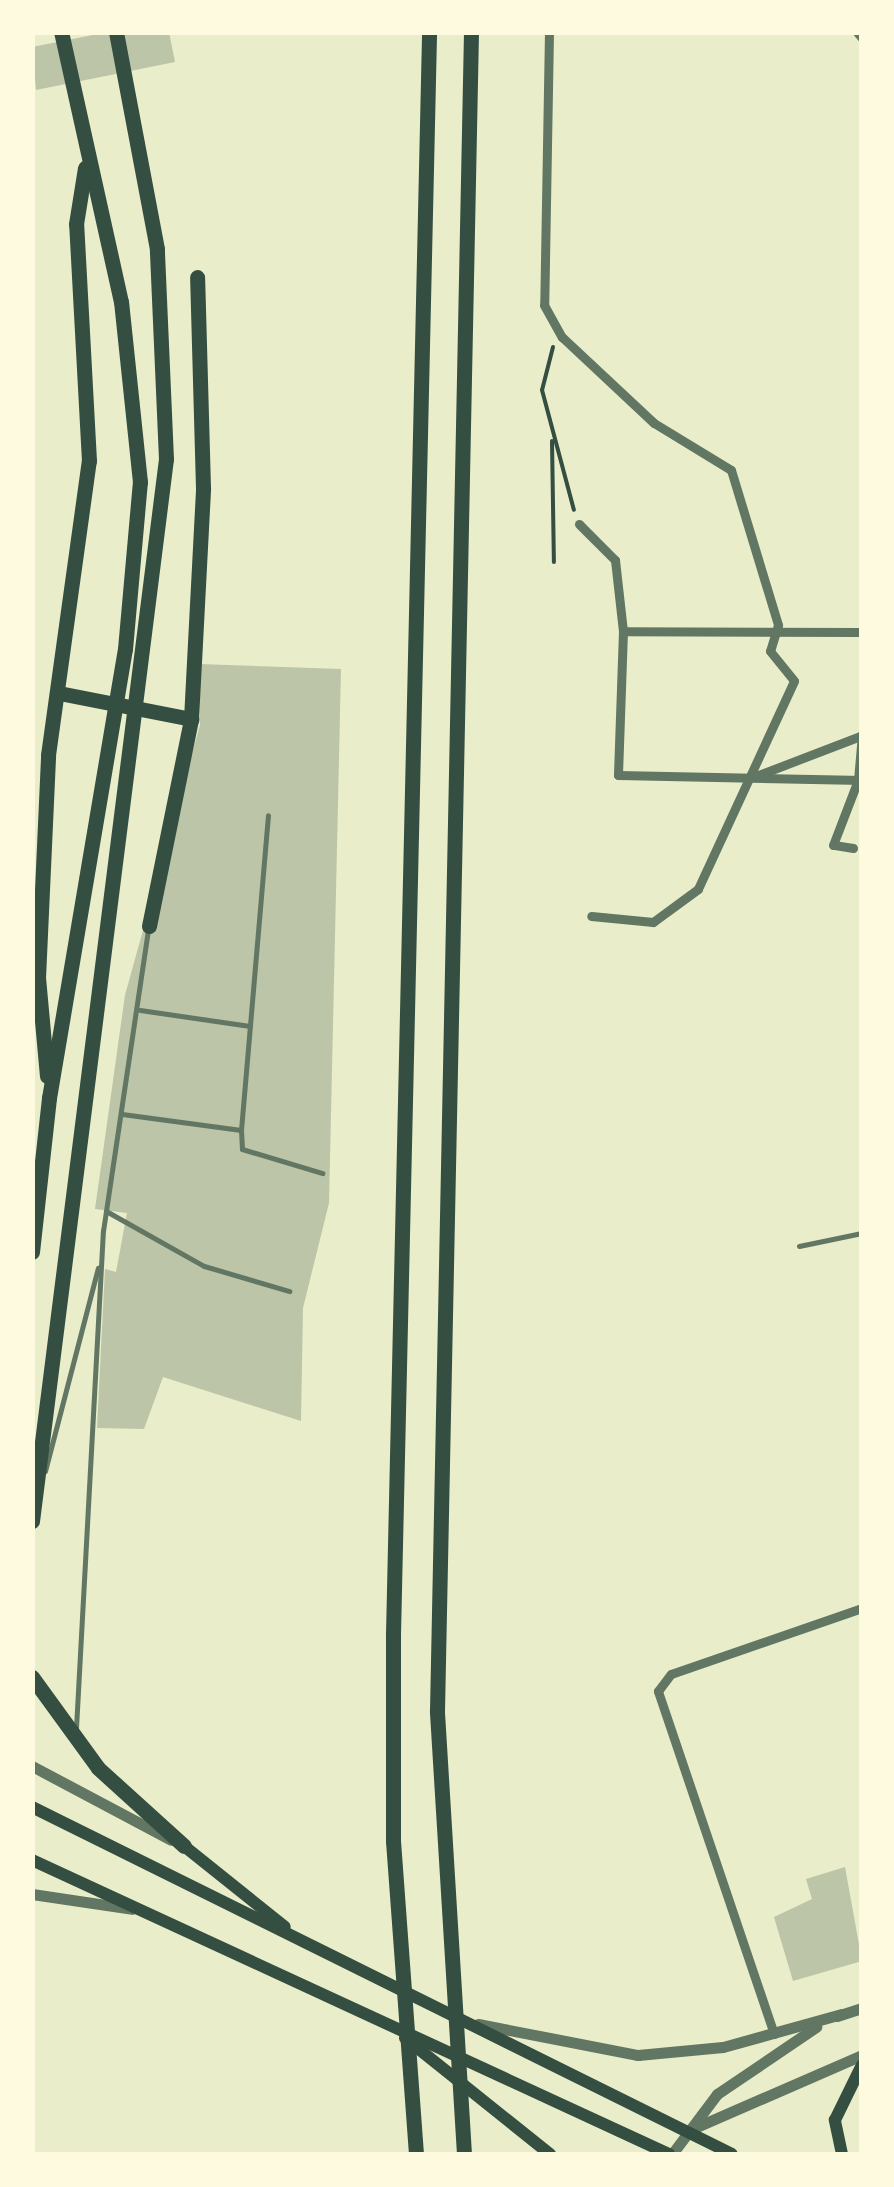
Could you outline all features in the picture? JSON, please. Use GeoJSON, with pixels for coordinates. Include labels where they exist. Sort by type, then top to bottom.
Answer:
{"type":"FeatureCollection","features":[{"type":"Feature","properties":{"kind":"highway"},"geometry":{"type":"LineString","coordinates":[[32,1252],[49,1098],[125,649],[136,435],[122,302],[86,160],[60,32]]}},
{"type":"Feature","properties":{"kind":"highway"},"geometry":{"type":"LineString","coordinates":[[32,1522],[92,1003],[132,778],[166,460],[159,279],[148,172],[116,32]]}},
{"type":"Feature","properties":{"kind":"highway"},"geometry":{"type":"LineString","coordinates":[[416,2154],[393,1840],[429,32]]}},
{"type":"Feature","properties":{"kind":"highway"},"geometry":{"type":"LineString","coordinates":[[464,2154],[440,1867],[471,32]]}},
{"type":"Feature","properties":{"kind":"highway"},"geometry":{"type":"LineString","coordinates":[[49,1098],[38,978],[59,693],[89,461],[76,224],[86,160]]}},
{"type":"Feature","properties":{"kind":"highway"},"geometry":{"type":"LineString","coordinates":[[148,926],[191,719],[203,488],[197,277]]}},
{"type":"Feature","properties":{"kind":"highway"},"geometry":{"type":"LineString","coordinates":[[59,693],[191,719]]}},
{"type":"Feature","properties":{"kind":"highway"},"geometry":{"type":"LineString","coordinates":[[32,1172],[44,1144]]}},
{"type":"Feature","properties":{"kind":"highway"},"geometry":{"type":"LineString","coordinates":[[32,1677],[76,1739],[184,1846]]}},
{"type":"Feature","properties":{"kind":"main road"},"geometry":{"type":"LineString","coordinates":[[32,1807],[732,2154]]}},
{"type":"Feature","properties":{"kind":"main road"},"geometry":{"type":"LineString","coordinates":[[184,1846],[307,1944]]}},
{"type":"Feature","properties":{"kind":"main road"},"geometry":{"type":"LineString","coordinates":[[32,1860],[671,2154]]}},
{"type":"Feature","properties":{"kind":"main road"},"geometry":{"type":"LineString","coordinates":[[387,2024],[550,2154]]}},
{"type":"Feature","properties":{"kind":"main road"},"geometry":{"type":"LineString","coordinates":[[842,2154],[835,2120],[862,2065]]}},
{"type":"Feature","properties":{"kind":"street"},"geometry":{"type":"LineString","coordinates":[[549,32],[544,306],[562,337],[654,423],[731,470],[778,625],[770,650],[794,681],[698,890],[653,922],[591,916]]}},
{"type":"Feature","properties":{"kind":"street"},"geometry":{"type":"LineString","coordinates":[[579,524],[615,560],[624,632],[618,775],[860,780]]}},
{"type":"Feature","properties":{"kind":"street"},"geometry":{"type":"LineString","coordinates":[[624,632],[778,625],[862,632]]}},
{"type":"Feature","properties":{"kind":"street"},"geometry":{"type":"LineString","coordinates":[[752,779],[786,758],[861,735],[860,780],[833,845],[852,848]]}},
{"type":"Feature","properties":{"kind":"street"},"geometry":{"type":"LineString","coordinates":[[774,2034],[658,1691],[670,1674],[862,1608]]}},
{"type":"Feature","properties":{"kind":"street"},"geometry":{"type":"LineString","coordinates":[[32,1766],[184,1846]]}},
{"type":"Feature","properties":{"kind":"street"},"geometry":{"type":"LineString","coordinates":[[32,1894],[141,1910]]}},
{"type":"Feature","properties":{"kind":"street"},"geometry":{"type":"LineString","coordinates":[[461,2020],[638,2056],[774,2034],[862,2008]]}},
{"type":"Feature","properties":{"kind":"street"},"geometry":{"type":"LineString","coordinates":[[671,2154],[685,2132],[739,2075],[841,2014]]}},
{"type":"Feature","properties":{"kind":"street"},"geometry":{"type":"LineString","coordinates":[[685,2132],[862,2055]]}},
{"type":"Feature","properties":{"kind":"lane"},"geometry":{"type":"LineString","coordinates":[[268,815],[242,1149],[322,1173]]}},
{"type":"Feature","properties":{"kind":"lane"},"geometry":{"type":"LineString","coordinates":[[76,1739],[102,1231],[140,1010],[148,926]]}},
{"type":"Feature","properties":{"kind":"lane"},"geometry":{"type":"LineString","coordinates":[[140,1010],[250,1026]]}},
{"type":"Feature","properties":{"kind":"lane"},"geometry":{"type":"LineString","coordinates":[[122,1114],[241,1130]]}},
{"type":"Feature","properties":{"kind":"lane"},"geometry":{"type":"LineString","coordinates":[[106,1211],[204,1266],[289,1291]]}},
{"type":"Feature","properties":{"kind":"lane"},"geometry":{"type":"LineString","coordinates":[[799,1246],[862,1234]]}},
{"type":"Feature","properties":{"kind":"lane"},"geometry":{"type":"LineString","coordinates":[[32,1522],[101,1258]]}},
{"type":"Feature","properties":{"kind":"path"},"geometry":{"type":"LineString","coordinates":[[562,337],[542,366],[552,426],[579,524]]}},
{"type":"Feature","properties":{"kind":"path"},"geometry":{"type":"LineString","coordinates":[[552,426],[554,562]]}},
{"type":"Feature","properties":{"kind":"building"},"geometry":{"type":"Polygon","coordinates":[[[108,32],[169,32],[175,62],[36,90],[32,47],[108,32]]]}},
{"type":"Feature","properties":{"kind":"building"},"geometry":{"type":"Polygon","coordinates":[[[199,664],[341,669],[329,1203],[303,1308],[301,1421],[163,1377],[144,1429],[97,1428],[105,1269],[116,1272],[127,1213],[95,1209],[125,995],[200,725],[199,664]]]}},
{"type":"Feature","properties":{"kind":"building"},"geometry":{"type":"Polygon","coordinates":[[[845,1867],[862,1961],[793,1981],[774,1917],[812,1899],[806,1879],[845,1867]]]}}]}
